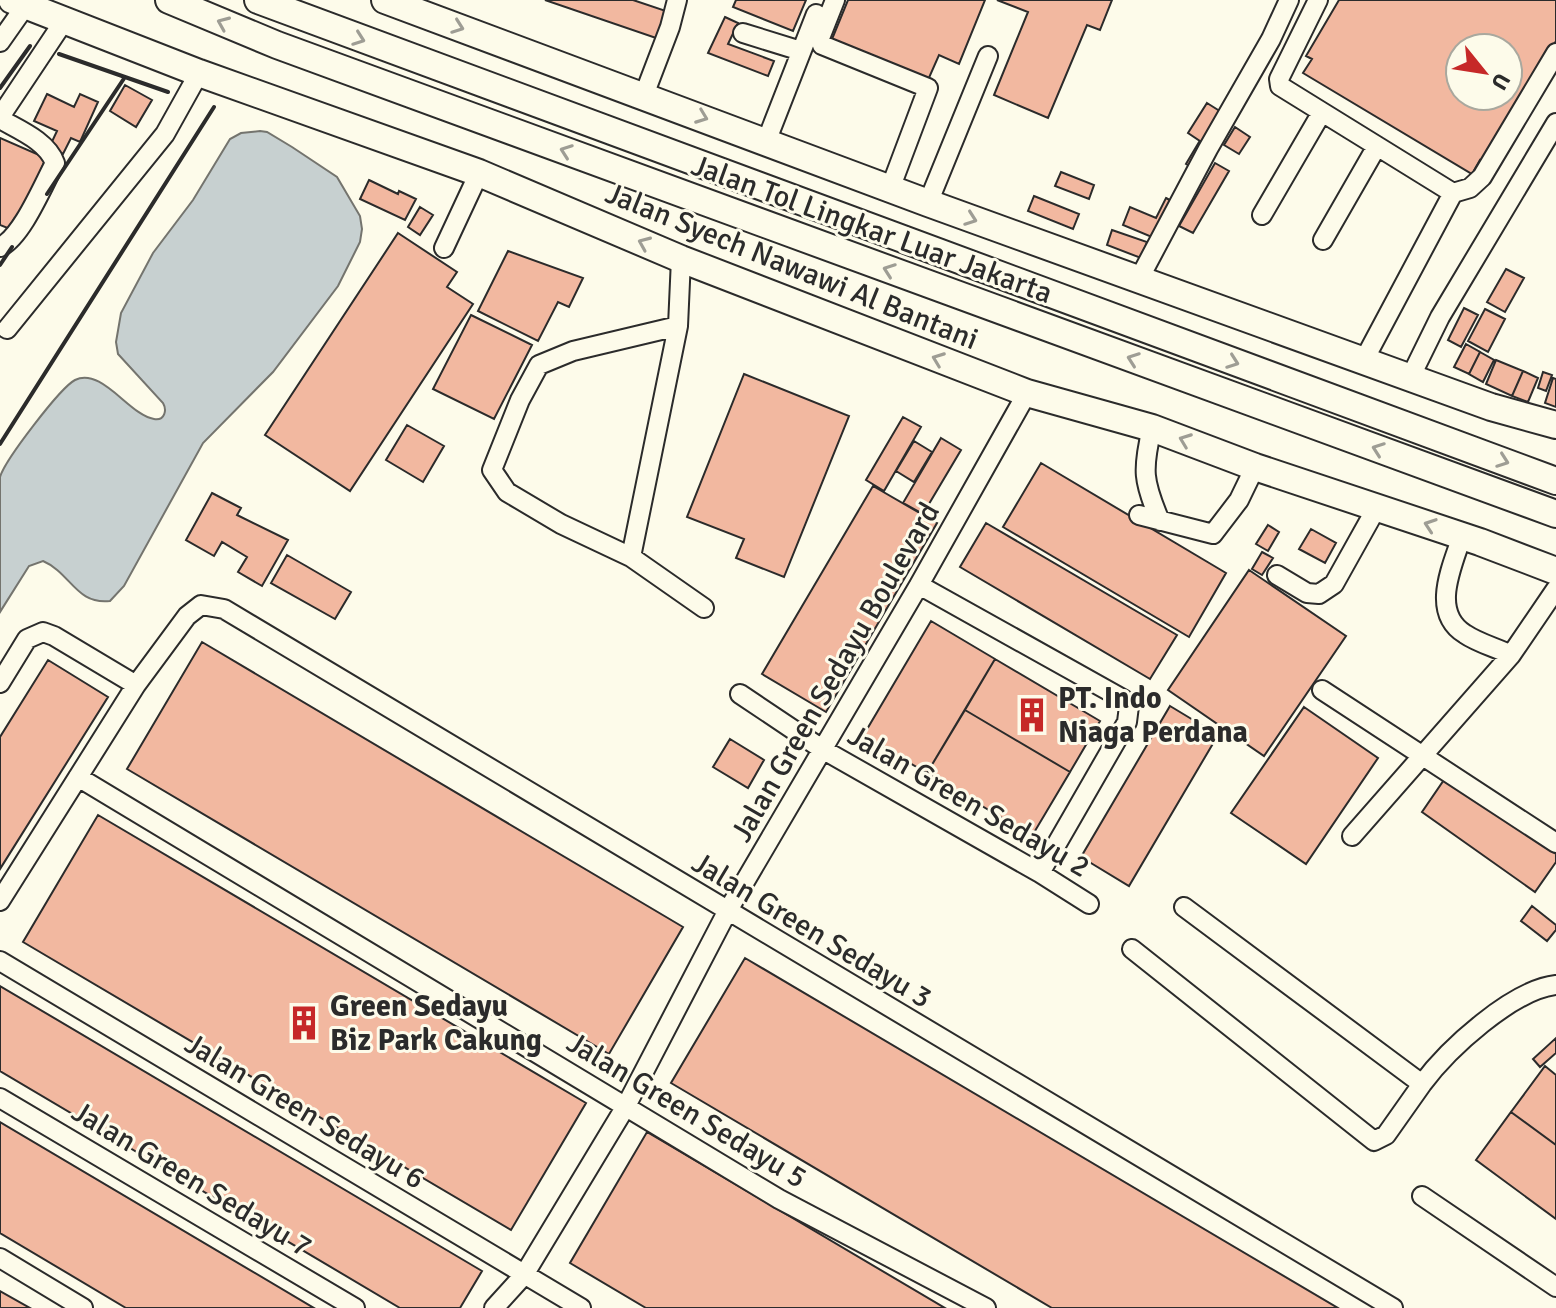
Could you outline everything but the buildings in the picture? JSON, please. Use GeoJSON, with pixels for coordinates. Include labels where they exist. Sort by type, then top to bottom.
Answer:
{"type":"FeatureCollection","features":[{"type":"Feature","properties":{"kind":"highway","name":"Jalan Tol Lingkar Luar Jakarta"},"geometry":{"type":"LineString","coordinates":[[169,0],[277,45],[1556,514]]}},
{"type":"Feature","properties":{"kind":"highway","name":"Jalan Tol Lingkar Luar Jakarta"},"geometry":{"type":"LineString","coordinates":[[258,0],[1556,481]]}},
{"type":"Feature","properties":{"kind":"highway"},"geometry":{"type":"LineString","coordinates":[[388,1],[928,203],[1491,407],[1556,425]]}},
{"type":"Feature","properties":{"kind":"highway","name":"Jalan Syech Nawawi Al Bantani"},"geometry":{"type":"LineString","coordinates":[[19,3],[199,73],[479,173],[681,259],[1027,393],[1152,428],[1556,571]]}},
{"type":"Feature","properties":{"kind":"street"},"geometry":{"type":"LineString","coordinates":[[644,95],[677,0]]}},
{"type":"Feature","properties":{"kind":"street"},"geometry":{"type":"LineString","coordinates":[[766,142],[822,0]]}},
{"type":"Feature","properties":{"kind":"street"},"geometry":{"type":"LineString","coordinates":[[835,0],[820,38],[822,45],[928,88],[890,189]]}},
{"type":"Feature","properties":{"kind":"street"},"geometry":{"type":"LineString","coordinates":[[1139,279],[1271,39],[1289,0]]}},
{"type":"Feature","properties":{"kind":"street"},"geometry":{"type":"LineString","coordinates":[[1318,0],[1279,79],[1280,86],[1453,193]]}},
{"type":"Feature","properties":{"kind":"street"},"geometry":{"type":"LineString","coordinates":[[0,42],[19,3]]}},
{"type":"Feature","properties":{"kind":"street"},"geometry":{"type":"LineString","coordinates":[[0,247],[7,244],[17,231],[55,163],[51,152],[43,145],[0,118],[64,21]]}},
{"type":"Feature","properties":{"kind":"street"},"geometry":{"type":"LineString","coordinates":[[743,33],[801,51]]}},
{"type":"Feature","properties":{"kind":"street"},"geometry":{"type":"LineString","coordinates":[[1364,360],[1453,193],[1470,188],[1482,177],[1556,53]]}},
{"type":"Feature","properties":{"kind":"street"},"geometry":{"type":"LineString","coordinates":[[928,203],[988,56]]}},
{"type":"Feature","properties":{"kind":"street"},"geometry":{"type":"LineString","coordinates":[[7,329],[165,134],[199,73]]}},
{"type":"Feature","properties":{"kind":"street"},"geometry":{"type":"LineString","coordinates":[[1262,215],[1322,112]]}},
{"type":"Feature","properties":{"kind":"street"},"geometry":{"type":"LineString","coordinates":[[1411,376],[1440,317],[1556,123]]}},
{"type":"Feature","properties":{"kind":"street"},"geometry":{"type":"LineString","coordinates":[[1323,240],[1377,146]]}},
{"type":"Feature","properties":{"kind":"street"},"geometry":{"type":"LineString","coordinates":[[444,248],[479,173]]}},
{"type":"Feature","properties":{"kind":"street"},"geometry":{"type":"LineString","coordinates":[[631,557],[678,326],[681,259]]}},
{"type":"Feature","properties":{"kind":"street"},"geometry":{"type":"LineString","coordinates":[[678,326],[573,351],[539,365],[520,400],[492,470],[507,492],[561,524],[631,557],[704,608]]}},
{"type":"Feature","properties":{"kind":"street","name":"Jalan Green Sedayu Boulevard"},"geometry":{"type":"LineString","coordinates":[[494,1308],[524,1275],[626,1106],[727,912],[919,585],[1027,393]]}},
{"type":"Feature","properties":{"kind":"street"},"geometry":{"type":"LineString","coordinates":[[1152,428],[1144,462],[1146,489],[1160,521]]}},
{"type":"Feature","properties":{"kind":"street"},"geometry":{"type":"LineString","coordinates":[[1139,515],[1215,533],[1239,500],[1255,467]]}},
{"type":"Feature","properties":{"kind":"street"},"geometry":{"type":"LineString","coordinates":[[1277,575],[1307,593],[1319,594],[1334,584],[1377,507]]}},
{"type":"Feature","properties":{"kind":"street"},"geometry":{"type":"LineString","coordinates":[[1462,536],[1450,572],[1444,608],[1453,624],[1465,634],[1511,655]]}},
{"type":"Feature","properties":{"kind":"street"},"geometry":{"type":"LineString","coordinates":[[919,585],[1123,699],[1129,706],[1127,722],[1040,873]]}},
{"type":"Feature","properties":{"kind":"street"},"geometry":{"type":"LineString","coordinates":[[1352,836],[1511,655],[1556,589]]}},
{"type":"Feature","properties":{"kind":"street","name":"Jalan Green Sedayu 3"},"geometry":{"type":"LineString","coordinates":[[136,685],[187,616],[201,605],[224,609],[1393,1308]]}},
{"type":"Feature","properties":{"kind":"street"},"geometry":{"type":"LineString","coordinates":[[0,683],[27,639],[43,632],[136,685],[0,901]]}},
{"type":"Feature","properties":{"kind":"street"},"geometry":{"type":"LineString","coordinates":[[1322,690],[1556,843]]}},
{"type":"Feature","properties":{"kind":"street","name":"Jalan Green Sedayu 2"},"geometry":{"type":"LineString","coordinates":[[740,694],[822,749],[1089,904]]}},
{"type":"Feature","properties":{"kind":"street","name":"Jalan Green Sedayu 5"},"geometry":{"type":"LineString","coordinates":[[78,777],[779,1199],[986,1308]]}},
{"type":"Feature","properties":{"kind":"street"},"geometry":{"type":"LineString","coordinates":[[1184,907],[1422,1084]]}},
{"type":"Feature","properties":{"kind":"street"},"geometry":{"type":"LineString","coordinates":[[1132,949],[1374,1141],[1386,1135],[1422,1084],[1466,1035],[1508,1005],[1556,985]]}},
{"type":"Feature","properties":{"kind":"street","name":"Jalan Green Sedayu 6"},"geometry":{"type":"LineString","coordinates":[[0,961],[581,1308]]}},
{"type":"Feature","properties":{"kind":"street","name":"Jalan Green Sedayu 7"},"geometry":{"type":"LineString","coordinates":[[0,1098],[355,1308]]}},
{"type":"Feature","properties":{"kind":"street"},"geometry":{"type":"LineString","coordinates":[[1422,1196],[1556,1287]]}},
{"type":"Feature","properties":{"kind":"street"},"geometry":{"type":"LineString","coordinates":[[0,1258],[83,1308]]}},
{"type":"Feature","properties":{"kind":"shaded area"},"geometry":{"type":"Polygon","coordinates":[[[267,132],[337,177],[360,216],[360,242],[338,286],[273,372],[203,443],[124,586],[110,601],[89,598],[43,561],[29,566],[0,612],[0,477],[4,468],[46,410],[75,380],[95,380],[145,416],[154,419],[163,417],[163,403],[118,354],[116,342],[121,313],[153,253],[193,200],[230,139],[241,133],[267,132]]]}},
{"type":"Feature","properties":{"kind":"wall"},"geometry":{"type":"LineString","coordinates":[[0,88],[30,46]]}},
{"type":"Feature","properties":{"kind":"wall"},"geometry":{"type":"LineString","coordinates":[[59,54],[168,92]]}},
{"type":"Feature","properties":{"kind":"wall"},"geometry":{"type":"LineString","coordinates":[[47,194],[125,77]]}},
{"type":"Feature","properties":{"kind":"wall"},"geometry":{"type":"LineString","coordinates":[[0,444],[214,107]]}},
{"type":"Feature","properties":{"kind":"wall"},"geometry":{"type":"LineString","coordinates":[[0,265],[12,247]]}},
{"type":"Feature","properties":{"kind":"place","name":"PT. Indo Niaga Perdana"},"geometry":{"type":"Point","coordinates":[1032,715]}},
{"type":"Feature","properties":{"kind":"place","name":"Green Sedayu Biz Park Cakung"},"geometry":{"type":"Point","coordinates":[304,1023]}}]}
